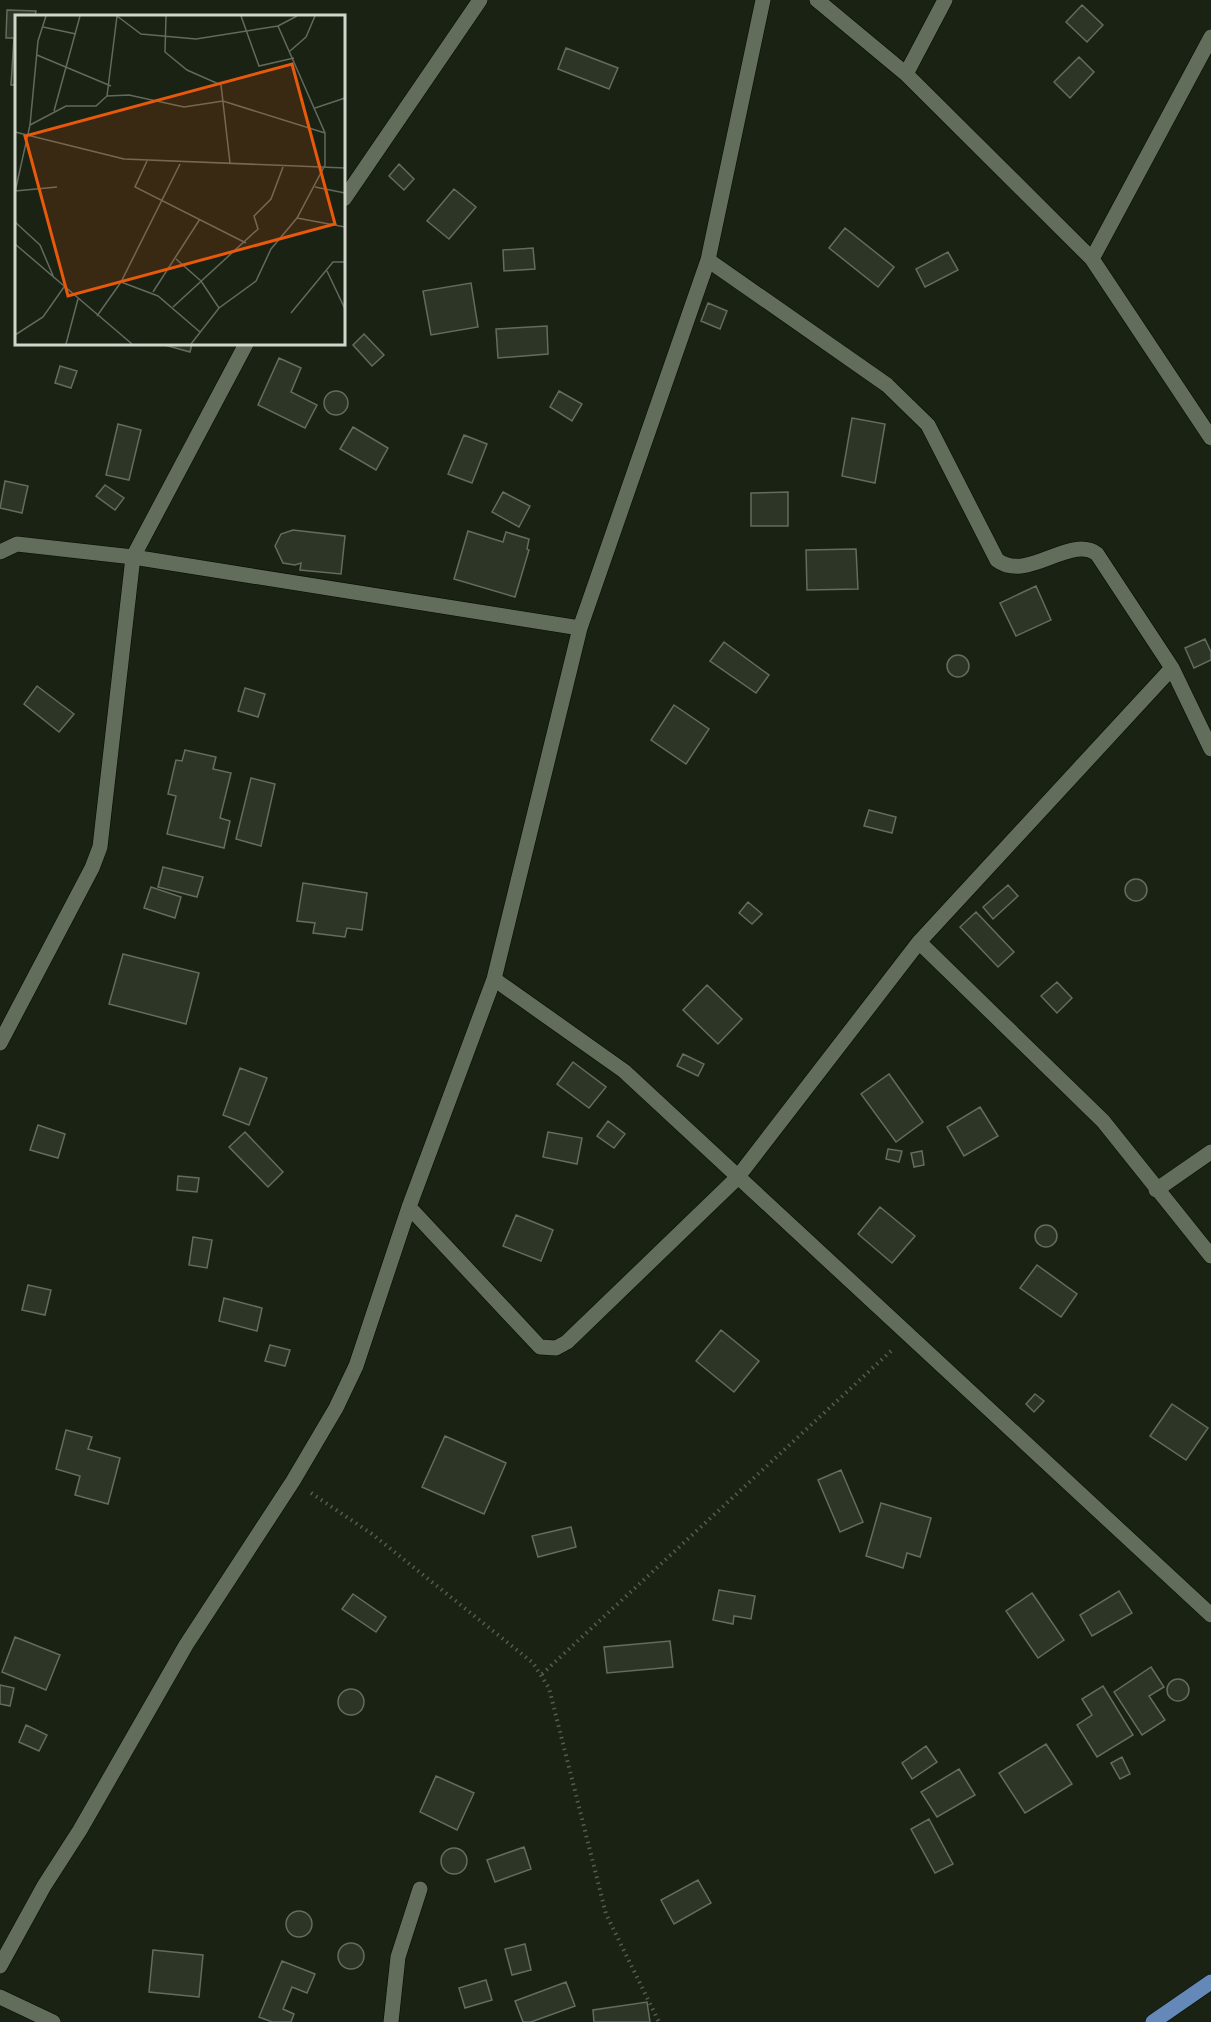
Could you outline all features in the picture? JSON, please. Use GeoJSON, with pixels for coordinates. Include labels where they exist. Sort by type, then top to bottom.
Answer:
{"type":"FeatureCollection","features":[{"type":"Feature","properties":{"kind":"main road"},"geometry":{"type":"LineString","coordinates":[[1153,2022],[1211,1982]]}},
{"type":"Feature","properties":{"kind":"street"},"geometry":{"type":"LineString","coordinates":[[345,198],[480,0]]}},
{"type":"Feature","properties":{"kind":"street"},"geometry":{"type":"LineString","coordinates":[[0,1966],[44,1886],[80,1830],[186,1645],[293,1481],[336,1408],[356,1366],[409,1207],[494,979],[580,628],[708,260],[763,0]]}},
{"type":"Feature","properties":{"kind":"street"},"geometry":{"type":"LineString","coordinates":[[817,0],[906,75],[1092,259],[1211,438]]}},
{"type":"Feature","properties":{"kind":"street"},"geometry":{"type":"LineString","coordinates":[[906,75],[945,0]]}},
{"type":"Feature","properties":{"kind":"street"},"geometry":{"type":"LineString","coordinates":[[1092,259],[1211,37]]}},
{"type":"Feature","properties":{"kind":"street"},"geometry":{"type":"LineString","coordinates":[[708,260],[887,385],[910,405],[928,425],[997,560],[1004,566],[1015,568],[1083,548],[1097,554],[1172,668],[1211,749]]}},
{"type":"Feature","properties":{"kind":"street"},"geometry":{"type":"LineString","coordinates":[[0,1043],[92,868],[100,847],[133,557],[245,345]]}},
{"type":"Feature","properties":{"kind":"street"},"geometry":{"type":"LineString","coordinates":[[0,552],[16,544],[133,557],[580,628]]}},
{"type":"Feature","properties":{"kind":"street"},"geometry":{"type":"LineString","coordinates":[[409,1207],[540,1347],[547,1348],[567,1342],[737,1178],[919,942],[1172,668]]}},
{"type":"Feature","properties":{"kind":"street"},"geometry":{"type":"LineString","coordinates":[[919,942],[1103,1121],[1211,1256]]}},
{"type":"Feature","properties":{"kind":"street"},"geometry":{"type":"LineString","coordinates":[[494,979],[624,1071],[1211,1615]]}},
{"type":"Feature","properties":{"kind":"street"},"geometry":{"type":"LineString","coordinates":[[1156,1190],[1211,1152]]}},
{"type":"Feature","properties":{"kind":"street"},"geometry":{"type":"LineString","coordinates":[[392,2022],[398,1957],[420,1888]]}},
{"type":"Feature","properties":{"kind":"street"},"geometry":{"type":"LineString","coordinates":[[0,1997],[53,2022]]}},
{"type":"Feature","properties":{"kind":"path"},"geometry":{"type":"LineString","coordinates":[[542,1674],[908,1335]]}},
{"type":"Feature","properties":{"kind":"path"},"geometry":{"type":"LineString","coordinates":[[293,1481],[372,1534],[533,1663],[542,1674],[549,1688],[606,1914],[659,2022]]}},
{"type":"Feature","properties":{"kind":"building"},"geometry":{"type":"Polygon","coordinates":[[[1082,5],[1103,25],[1087,42],[1066,22],[1082,5]]]}},
{"type":"Feature","properties":{"kind":"building"},"geometry":{"type":"Polygon","coordinates":[[[7,10],[36,11],[35,15],[15,15],[15,85],[11,85],[14,38],[6,38],[7,10]]]}},
{"type":"Feature","properties":{"kind":"building"},"geometry":{"type":"Polygon","coordinates":[[[566,48],[618,68],[609,89],[558,69],[566,48]]]}},
{"type":"Feature","properties":{"kind":"building"},"geometry":{"type":"Polygon","coordinates":[[[1079,57],[1094,72],[1070,98],[1054,82],[1079,57]]]}},
{"type":"Feature","properties":{"kind":"building"},"geometry":{"type":"Polygon","coordinates":[[[399,164],[414,179],[404,190],[389,176],[399,164]]]}},
{"type":"Feature","properties":{"kind":"building"},"geometry":{"type":"Polygon","coordinates":[[[454,189],[476,207],[449,239],[427,221],[454,189]]]}},
{"type":"Feature","properties":{"kind":"building"},"geometry":{"type":"Polygon","coordinates":[[[845,228],[894,267],[878,287],[829,248],[845,228]]]}},
{"type":"Feature","properties":{"kind":"building"},"geometry":{"type":"Polygon","coordinates":[[[533,248],[535,269],[504,271],[503,250],[533,248]]]}},
{"type":"Feature","properties":{"kind":"building"},"geometry":{"type":"Polygon","coordinates":[[[948,252],[958,270],[925,287],[916,269],[948,252]]]}},
{"type":"Feature","properties":{"kind":"building"},"geometry":{"type":"Polygon","coordinates":[[[471,283],[478,327],[431,335],[423,291],[471,283]]]}},
{"type":"Feature","properties":{"kind":"building"},"geometry":{"type":"Polygon","coordinates":[[[708,303],[727,311],[720,329],[701,321],[708,303]]]}},
{"type":"Feature","properties":{"kind":"building"},"geometry":{"type":"Polygon","coordinates":[[[547,326],[548,354],[498,358],[496,329],[547,326]]]}},
{"type":"Feature","properties":{"kind":"building"},"geometry":{"type":"Polygon","coordinates":[[[364,334],[384,355],[372,366],[353,345],[364,334]]]}},
{"type":"Feature","properties":{"kind":"building"},"geometry":{"type":"Polygon","coordinates":[[[165,345],[192,345],[190,352],[165,345]]]}},
{"type":"Feature","properties":{"kind":"building"},"geometry":{"type":"Polygon","coordinates":[[[279,358],[301,368],[291,392],[317,405],[305,428],[258,405],[279,358]]]}},
{"type":"Feature","properties":{"kind":"building"},"geometry":{"type":"Polygon","coordinates":[[[60,366],[77,371],[71,388],[55,383],[60,366]]]}},
{"type":"Feature","properties":{"kind":"building"},"geometry":{"type":"Polygon","coordinates":[[[336,391],[345,394],[348,403],[345,412],[336,415],[327,412],[324,403],[327,394],[336,391]]]}},
{"type":"Feature","properties":{"kind":"building"},"geometry":{"type":"Polygon","coordinates":[[[559,391],[582,404],[572,421],[550,407],[559,391]]]}},
{"type":"Feature","properties":{"kind":"building"},"geometry":{"type":"Polygon","coordinates":[[[852,418],[885,424],[875,483],[842,476],[852,418]]]}},
{"type":"Feature","properties":{"kind":"building"},"geometry":{"type":"Polygon","coordinates":[[[118,424],[141,430],[129,480],[106,475],[118,424]]]}},
{"type":"Feature","properties":{"kind":"building"},"geometry":{"type":"Polygon","coordinates":[[[353,427],[388,448],[376,470],[340,449],[353,427]]]}},
{"type":"Feature","properties":{"kind":"building"},"geometry":{"type":"Polygon","coordinates":[[[464,435],[487,444],[472,483],[448,474],[464,435]]]}},
{"type":"Feature","properties":{"kind":"building"},"geometry":{"type":"Polygon","coordinates":[[[5,481],[28,486],[22,513],[0,508],[5,481]]]}},
{"type":"Feature","properties":{"kind":"building"},"geometry":{"type":"Polygon","coordinates":[[[105,485],[124,498],[115,510],[96,496],[105,485]]]}},
{"type":"Feature","properties":{"kind":"building"},"geometry":{"type":"Polygon","coordinates":[[[503,492],[530,506],[519,527],[492,512],[503,492]]]}},
{"type":"Feature","properties":{"kind":"building"},"geometry":{"type":"Polygon","coordinates":[[[788,492],[788,526],[751,526],[751,493],[788,492]]]}},
{"type":"Feature","properties":{"kind":"building"},"geometry":{"type":"Polygon","coordinates":[[[293,530],[345,536],[341,574],[300,570],[301,563],[295,565],[283,563],[275,546],[281,534],[293,530]]]}},
{"type":"Feature","properties":{"kind":"building"},"geometry":{"type":"Polygon","coordinates":[[[468,531],[503,542],[506,532],[529,539],[527,549],[529,550],[515,597],[454,579],[468,531]]]}},
{"type":"Feature","properties":{"kind":"building"},"geometry":{"type":"Polygon","coordinates":[[[856,549],[858,589],[807,590],[806,550],[856,549]]]}},
{"type":"Feature","properties":{"kind":"building"},"geometry":{"type":"Polygon","coordinates":[[[1036,586],[1051,620],[1016,636],[1000,603],[1036,586]]]}},
{"type":"Feature","properties":{"kind":"building"},"geometry":{"type":"Polygon","coordinates":[[[1205,639],[1211,652],[1211,660],[1194,668],[1185,648],[1205,639]]]}},
{"type":"Feature","properties":{"kind":"building"},"geometry":{"type":"Polygon","coordinates":[[[724,642],[769,675],[756,693],[710,661],[724,642]]]}},
{"type":"Feature","properties":{"kind":"building"},"geometry":{"type":"Polygon","coordinates":[[[958,655],[966,658],[969,666],[966,674],[958,677],[950,674],[947,666],[950,658],[958,655]]]}},
{"type":"Feature","properties":{"kind":"building"},"geometry":{"type":"Polygon","coordinates":[[[37,686],[74,714],[59,732],[24,704],[37,686]]]}},
{"type":"Feature","properties":{"kind":"building"},"geometry":{"type":"Polygon","coordinates":[[[245,688],[265,694],[258,717],[238,711],[245,688]]]}},
{"type":"Feature","properties":{"kind":"building"},"geometry":{"type":"Polygon","coordinates":[[[674,705],[709,729],[686,764],[651,740],[674,705]]]}},
{"type":"Feature","properties":{"kind":"building"},"geometry":{"type":"Polygon","coordinates":[[[185,750],[216,757],[213,769],[231,773],[220,818],[230,821],[224,848],[167,834],[176,796],[168,794],[176,760],[182,761],[185,750]]]}},
{"type":"Feature","properties":{"kind":"building"},"geometry":{"type":"Polygon","coordinates":[[[251,778],[275,784],[261,846],[236,839],[251,778]]]}},
{"type":"Feature","properties":{"kind":"building"},"geometry":{"type":"Polygon","coordinates":[[[869,810],[896,817],[892,833],[864,826],[869,810]]]}},
{"type":"Feature","properties":{"kind":"building"},"geometry":{"type":"Polygon","coordinates":[[[163,867],[203,877],[197,897],[158,887],[163,867]]]}},
{"type":"Feature","properties":{"kind":"building"},"geometry":{"type":"Polygon","coordinates":[[[1136,879],[1144,882],[1147,890],[1144,898],[1136,901],[1128,898],[1125,890],[1128,882],[1136,879]]]}},
{"type":"Feature","properties":{"kind":"building"},"geometry":{"type":"Polygon","coordinates":[[[303,883],[367,893],[362,930],[347,928],[345,937],[313,933],[315,923],[297,921],[303,883]]]}},
{"type":"Feature","properties":{"kind":"building"},"geometry":{"type":"Polygon","coordinates":[[[1008,885],[1018,896],[993,919],[983,907],[1008,885]]]}},
{"type":"Feature","properties":{"kind":"building"},"geometry":{"type":"Polygon","coordinates":[[[151,887],[181,897],[175,918],[144,908],[151,887]]]}},
{"type":"Feature","properties":{"kind":"building"},"geometry":{"type":"Polygon","coordinates":[[[748,902],[762,914],[752,924],[739,913],[748,902]]]}},
{"type":"Feature","properties":{"kind":"building"},"geometry":{"type":"Polygon","coordinates":[[[976,912],[1014,952],[998,967],[960,927],[976,912]]]}},
{"type":"Feature","properties":{"kind":"building"},"geometry":{"type":"Polygon","coordinates":[[[123,954],[199,973],[186,1024],[109,1004],[123,954]]]}},
{"type":"Feature","properties":{"kind":"building"},"geometry":{"type":"Polygon","coordinates":[[[1057,982],[1072,998],[1057,1013],[1041,996],[1057,982]]]}},
{"type":"Feature","properties":{"kind":"building"},"geometry":{"type":"Polygon","coordinates":[[[707,985],[742,1019],[718,1044],[683,1010],[707,985]]]}},
{"type":"Feature","properties":{"kind":"building"},"geometry":{"type":"Polygon","coordinates":[[[683,1054],[704,1064],[698,1076],[677,1066],[683,1054]]]}},
{"type":"Feature","properties":{"kind":"building"},"geometry":{"type":"Polygon","coordinates":[[[573,1062],[606,1087],[589,1108],[557,1084],[573,1062]]]}},
{"type":"Feature","properties":{"kind":"building"},"geometry":{"type":"Polygon","coordinates":[[[240,1068],[267,1078],[249,1125],[223,1115],[240,1068]]]}},
{"type":"Feature","properties":{"kind":"building"},"geometry":{"type":"Polygon","coordinates":[[[889,1074],[923,1122],[896,1142],[861,1094],[889,1074]]]}},
{"type":"Feature","properties":{"kind":"building"},"geometry":{"type":"Polygon","coordinates":[[[980,1107],[998,1136],[964,1156],[947,1127],[980,1107]]]}},
{"type":"Feature","properties":{"kind":"building"},"geometry":{"type":"Polygon","coordinates":[[[608,1121],[625,1134],[614,1148],[597,1136],[608,1121]]]}},
{"type":"Feature","properties":{"kind":"building"},"geometry":{"type":"Polygon","coordinates":[[[38,1125],[65,1134],[58,1158],[30,1150],[38,1125]]]}},
{"type":"Feature","properties":{"kind":"building"},"geometry":{"type":"Polygon","coordinates":[[[245,1132],[283,1172],[268,1187],[229,1147],[245,1132]]]}},
{"type":"Feature","properties":{"kind":"building"},"geometry":{"type":"Polygon","coordinates":[[[548,1132],[582,1138],[577,1164],[543,1157],[548,1132]]]}},
{"type":"Feature","properties":{"kind":"building"},"geometry":{"type":"Polygon","coordinates":[[[888,1149],[902,1151],[899,1162],[886,1159],[888,1149]]]}},
{"type":"Feature","properties":{"kind":"building"},"geometry":{"type":"Polygon","coordinates":[[[922,1151],[924,1165],[914,1167],[911,1153],[922,1151]]]}},
{"type":"Feature","properties":{"kind":"building"},"geometry":{"type":"Polygon","coordinates":[[[178,1176],[199,1178],[197,1192],[177,1190],[178,1176]]]}},
{"type":"Feature","properties":{"kind":"building"},"geometry":{"type":"Polygon","coordinates":[[[880,1207],[915,1236],[892,1263],[858,1234],[880,1207]]]}},
{"type":"Feature","properties":{"kind":"building"},"geometry":{"type":"Polygon","coordinates":[[[516,1215],[553,1230],[541,1261],[503,1246],[516,1215]]]}},
{"type":"Feature","properties":{"kind":"building"},"geometry":{"type":"Polygon","coordinates":[[[1046,1225],[1054,1228],[1057,1236],[1054,1244],[1046,1247],[1038,1244],[1035,1236],[1038,1228],[1046,1225]]]}},
{"type":"Feature","properties":{"kind":"building"},"geometry":{"type":"Polygon","coordinates":[[[193,1237],[212,1240],[207,1268],[189,1265],[193,1237]]]}},
{"type":"Feature","properties":{"kind":"building"},"geometry":{"type":"Polygon","coordinates":[[[1037,1265],[1077,1294],[1061,1317],[1020,1288],[1037,1265]]]}},
{"type":"Feature","properties":{"kind":"building"},"geometry":{"type":"Polygon","coordinates":[[[28,1285],[51,1290],[45,1315],[22,1310],[28,1285]]]}},
{"type":"Feature","properties":{"kind":"building"},"geometry":{"type":"Polygon","coordinates":[[[224,1298],[262,1308],[257,1331],[219,1321],[224,1298]]]}},
{"type":"Feature","properties":{"kind":"building"},"geometry":{"type":"Polygon","coordinates":[[[721,1330],[759,1361],[734,1392],[696,1361],[721,1330]]]}},
{"type":"Feature","properties":{"kind":"building"},"geometry":{"type":"Polygon","coordinates":[[[270,1345],[290,1350],[285,1366],[265,1361],[270,1345]]]}},
{"type":"Feature","properties":{"kind":"building"},"geometry":{"type":"Polygon","coordinates":[[[1035,1394],[1044,1401],[1034,1412],[1026,1404],[1035,1394]]]}},
{"type":"Feature","properties":{"kind":"building"},"geometry":{"type":"Polygon","coordinates":[[[1172,1404],[1208,1428],[1186,1460],[1150,1436],[1172,1404]]]}},
{"type":"Feature","properties":{"kind":"building"},"geometry":{"type":"Polygon","coordinates":[[[66,1430],[92,1437],[88,1449],[120,1458],[108,1504],[75,1495],[80,1476],[56,1469],[66,1430]]]}},
{"type":"Feature","properties":{"kind":"building"},"geometry":{"type":"Polygon","coordinates":[[[445,1436],[506,1463],[484,1514],[422,1487],[445,1436]]]}},
{"type":"Feature","properties":{"kind":"building"},"geometry":{"type":"Polygon","coordinates":[[[841,1470],[863,1522],[840,1532],[818,1480],[841,1470]]]}},
{"type":"Feature","properties":{"kind":"building"},"geometry":{"type":"Polygon","coordinates":[[[881,1503],[931,1518],[920,1557],[907,1553],[903,1568],[866,1556],[881,1503]]]}},
{"type":"Feature","properties":{"kind":"building"},"geometry":{"type":"Polygon","coordinates":[[[571,1527],[576,1547],[538,1557],[532,1536],[571,1527]]]}},
{"type":"Feature","properties":{"kind":"building"},"geometry":{"type":"Polygon","coordinates":[[[719,1590],[755,1596],[751,1619],[734,1616],[733,1624],[713,1620],[719,1590]]]}},
{"type":"Feature","properties":{"kind":"building"},"geometry":{"type":"Polygon","coordinates":[[[1119,1591],[1132,1613],[1092,1636],[1080,1615],[1119,1591]]]}},
{"type":"Feature","properties":{"kind":"building"},"geometry":{"type":"Polygon","coordinates":[[[1032,1593],[1064,1640],[1038,1658],[1006,1611],[1032,1593]]]}},
{"type":"Feature","properties":{"kind":"building"},"geometry":{"type":"Polygon","coordinates":[[[353,1594],[386,1617],[376,1632],[342,1609],[353,1594]]]}},
{"type":"Feature","properties":{"kind":"building"},"geometry":{"type":"Polygon","coordinates":[[[15,1637],[60,1655],[46,1690],[2,1672],[15,1637]]]}},
{"type":"Feature","properties":{"kind":"building"},"geometry":{"type":"Polygon","coordinates":[[[670,1641],[673,1667],[607,1673],[604,1647],[670,1641]]]}},
{"type":"Feature","properties":{"kind":"building"},"geometry":{"type":"Polygon","coordinates":[[[1151,1667],[1164,1687],[1149,1696],[1165,1720],[1142,1735],[1114,1692],[1151,1667]]]}},
{"type":"Feature","properties":{"kind":"building"},"geometry":{"type":"Polygon","coordinates":[[[1174,1679],[1182,1679],[1189,1686],[1189,1694],[1182,1701],[1174,1701],[1167,1694],[1167,1686],[1174,1679]]]}},
{"type":"Feature","properties":{"kind":"building"},"geometry":{"type":"Polygon","coordinates":[[[0,1685],[14,1688],[10,1706],[0,1704],[0,1685]]]}},
{"type":"Feature","properties":{"kind":"building"},"geometry":{"type":"Polygon","coordinates":[[[1103,1686],[1133,1735],[1097,1757],[1077,1725],[1092,1715],[1082,1699],[1103,1686]]]}},
{"type":"Feature","properties":{"kind":"building"},"geometry":{"type":"Polygon","coordinates":[[[351,1689],[360,1693],[364,1702],[360,1711],[351,1715],[342,1711],[338,1702],[342,1693],[351,1689]]]}},
{"type":"Feature","properties":{"kind":"building"},"geometry":{"type":"Polygon","coordinates":[[[26,1725],[47,1735],[39,1751],[19,1742],[26,1725]]]}},
{"type":"Feature","properties":{"kind":"building"},"geometry":{"type":"Polygon","coordinates":[[[1046,1744],[1072,1784],[1025,1813],[999,1773],[1046,1744]]]}},
{"type":"Feature","properties":{"kind":"building"},"geometry":{"type":"Polygon","coordinates":[[[926,1746],[937,1762],[912,1779],[902,1763],[926,1746]]]}},
{"type":"Feature","properties":{"kind":"building"},"geometry":{"type":"Polygon","coordinates":[[[1122,1757],[1130,1774],[1120,1779],[1111,1763],[1122,1757]]]}},
{"type":"Feature","properties":{"kind":"building"},"geometry":{"type":"Polygon","coordinates":[[[959,1769],[975,1795],[937,1817],[921,1792],[959,1769]]]}},
{"type":"Feature","properties":{"kind":"building"},"geometry":{"type":"Polygon","coordinates":[[[436,1776],[474,1793],[457,1830],[420,1812],[436,1776]]]}},
{"type":"Feature","properties":{"kind":"building"},"geometry":{"type":"Polygon","coordinates":[[[929,1819],[953,1864],[935,1873],[911,1829],[929,1819]]]}},
{"type":"Feature","properties":{"kind":"building"},"geometry":{"type":"Polygon","coordinates":[[[524,1847],[531,1869],[495,1882],[487,1860],[524,1847]]]}},
{"type":"Feature","properties":{"kind":"building"},"geometry":{"type":"Polygon","coordinates":[[[454,1848],[463,1852],[467,1861],[463,1870],[454,1874],[445,1870],[441,1861],[445,1852],[454,1848]]]}},
{"type":"Feature","properties":{"kind":"building"},"geometry":{"type":"Polygon","coordinates":[[[698,1880],[711,1903],[674,1924],[661,1900],[698,1880]]]}},
{"type":"Feature","properties":{"kind":"building"},"geometry":{"type":"Polygon","coordinates":[[[299,1911],[308,1915],[312,1924],[308,1933],[299,1937],[290,1933],[286,1924],[290,1915],[299,1911]]]}},
{"type":"Feature","properties":{"kind":"building"},"geometry":{"type":"Polygon","coordinates":[[[351,1943],[360,1947],[364,1956],[360,1965],[351,1969],[342,1965],[338,1956],[342,1947],[351,1943]]]}},
{"type":"Feature","properties":{"kind":"building"},"geometry":{"type":"Polygon","coordinates":[[[525,1944],[531,1970],[512,1975],[505,1949],[525,1944]]]}},
{"type":"Feature","properties":{"kind":"building"},"geometry":{"type":"Polygon","coordinates":[[[153,1950],[203,1955],[199,1997],[149,1992],[153,1950]]]}},
{"type":"Feature","properties":{"kind":"building"},"geometry":{"type":"Polygon","coordinates":[[[282,1961],[315,1974],[307,1993],[292,1987],[283,2009],[294,2014],[291,2022],[272,2022],[259,2017],[282,1961]]]}},
{"type":"Feature","properties":{"kind":"building"},"geometry":{"type":"Polygon","coordinates":[[[486,1980],[492,2000],[465,2008],[459,1988],[486,1980]]]}},
{"type":"Feature","properties":{"kind":"building"},"geometry":{"type":"Polygon","coordinates":[[[566,1982],[575,2006],[531,2022],[523,2022],[515,2001],[566,1982]]]}},
{"type":"Feature","properties":{"kind":"building"},"geometry":{"type":"Polygon","coordinates":[[[647,2002],[650,2022],[594,2022],[593,2010],[647,2002]]]}}]}
